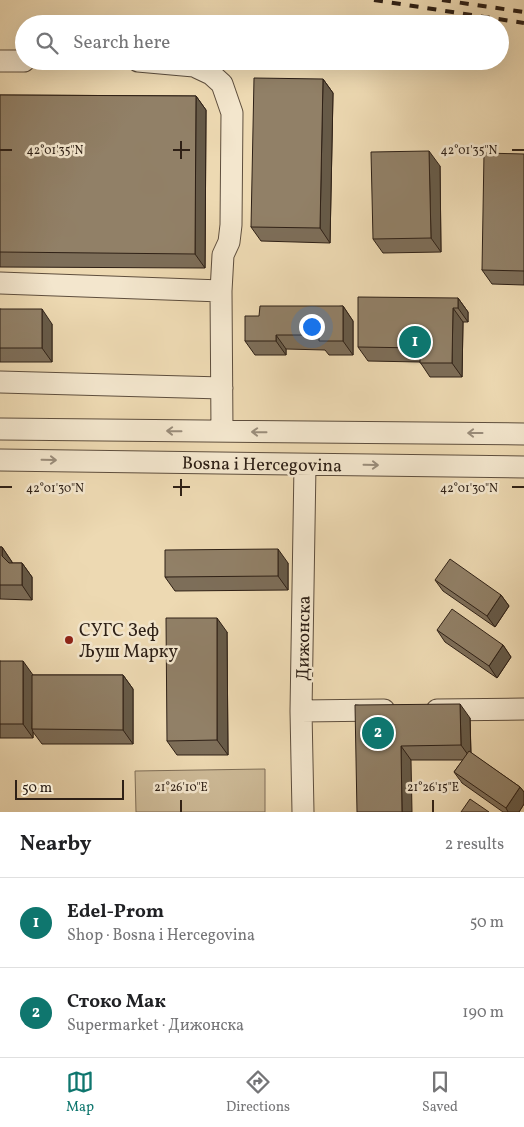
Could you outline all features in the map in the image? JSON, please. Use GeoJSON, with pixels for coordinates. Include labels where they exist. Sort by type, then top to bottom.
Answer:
{"type":"FeatureCollection","features":[{"type":"Feature","properties":{"kind":"street"},"geometry":{"type":"LineString","coordinates":[[0,61],[15,61]]}},
{"type":"Feature","properties":{"kind":"street"},"geometry":{"type":"LineString","coordinates":[[202,70],[211,74],[222,84],[232,113],[231,225],[229,242],[223,255],[220,291],[222,431]]}},
{"type":"Feature","properties":{"kind":"street"},"geometry":{"type":"LineString","coordinates":[[0,283],[220,291]]}},
{"type":"Feature","properties":{"kind":"street"},"geometry":{"type":"LineString","coordinates":[[0,382],[222,388]]}},
{"type":"Feature","properties":{"kind":"street","name":"Bosna i Hercegovina"},"geometry":{"type":"LineString","coordinates":[[0,429],[524,434]]}},
{"type":"Feature","properties":{"kind":"street","name":"Bosna i Hercegovina"},"geometry":{"type":"LineString","coordinates":[[0,460],[524,467]]}},
{"type":"Feature","properties":{"kind":"street","name":"Дижонска"},"geometry":{"type":"LineString","coordinates":[[302,812],[301,710],[305,464]]}},
{"type":"Feature","properties":{"kind":"street"},"geometry":{"type":"LineString","coordinates":[[301,710],[524,709]]}},
{"type":"Feature","properties":{"kind":"shaded area"},"geometry":{"type":"Polygon","coordinates":[[[265,769],[265,812],[136,812],[135,771],[265,769]]]}},
{"type":"Feature","properties":{"kind":"building"},"geometry":{"type":"Polygon","coordinates":[[[254,78],[323,79],[320,228],[251,227],[254,78]]]}},
{"type":"Feature","properties":{"kind":"building"},"geometry":{"type":"Polygon","coordinates":[[[0,95],[196,96],[195,254],[0,252],[0,95]]]}},
{"type":"Feature","properties":{"kind":"building"},"geometry":{"type":"Polygon","coordinates":[[[429,151],[431,238],[373,239],[371,152],[429,151]]]}},
{"type":"Feature","properties":{"kind":"building"},"geometry":{"type":"Polygon","coordinates":[[[484,153],[524,154],[524,271],[482,270],[484,153]]]}},
{"type":"Feature","properties":{"kind":"building"},"geometry":{"type":"Polygon","coordinates":[[[358,297],[458,298],[458,308],[453,308],[452,363],[420,363],[420,348],[358,347],[358,297]]]}},
{"type":"Feature","properties":{"kind":"building"},"geometry":{"type":"Polygon","coordinates":[[[260,306],[343,306],[343,341],[319,341],[319,335],[276,335],[276,341],[245,341],[245,316],[259,316],[260,306]]]}},
{"type":"Feature","properties":{"kind":"building"},"geometry":{"type":"Polygon","coordinates":[[[0,309],[42,309],[42,348],[0,348],[0,309]]]}},
{"type":"Feature","properties":{"kind":"building"},"geometry":{"type":"Polygon","coordinates":[[[0,547],[2,547],[2,556],[9,563],[22,563],[22,585],[0,585],[0,547]]]}},
{"type":"Feature","properties":{"kind":"building"},"geometry":{"type":"Polygon","coordinates":[[[278,549],[278,576],[165,577],[165,550],[278,549]]]}},
{"type":"Feature","properties":{"kind":"building"},"geometry":{"type":"Polygon","coordinates":[[[450,559],[501,595],[487,616],[435,580],[450,559]]]}},
{"type":"Feature","properties":{"kind":"building"},"geometry":{"type":"Polygon","coordinates":[[[452,609],[503,645],[489,666],[437,630],[452,609]]]}},
{"type":"Feature","properties":{"kind":"building"},"geometry":{"type":"Polygon","coordinates":[[[166,618],[217,618],[217,740],[167,741],[166,618]]]}},
{"type":"Feature","properties":{"kind":"building"},"geometry":{"type":"Polygon","coordinates":[[[0,661],[23,661],[23,724],[0,724],[0,661]]]}},
{"type":"Feature","properties":{"kind":"building"},"geometry":{"type":"Polygon","coordinates":[[[32,675],[123,675],[123,730],[32,729],[32,675]]]}},
{"type":"Feature","properties":{"kind":"building"},"geometry":{"type":"Polygon","coordinates":[[[460,704],[461,745],[401,746],[402,812],[357,812],[355,705],[460,704]]]}},
{"type":"Feature","properties":{"kind":"building"},"geometry":{"type":"Polygon","coordinates":[[[469,751],[520,787],[506,808],[454,772],[469,751]]]}},
{"type":"Feature","properties":{"kind":"building"},"geometry":{"type":"Polygon","coordinates":[[[470,799],[489,812],[461,812],[470,799]]]}},
{"type":"Feature","properties":{"kind":"railway"},"geometry":{"type":"LineString","coordinates":[[374,0],[472,15]]}},
{"type":"Feature","properties":{"kind":"railway"},"geometry":{"type":"LineString","coordinates":[[442,0],[524,12]]}},
{"type":"Feature","properties":{"kind":"railway"},"geometry":{"type":"LineString","coordinates":[[509,21],[524,23]]}},
{"type":"Feature","properties":{"kind":"place","name":"Edel-Prom"},"geometry":{"type":"Point","coordinates":[415,342]}},
{"type":"Feature","properties":{"kind":"place","name":"СУГС Зеф Љуш Марку"},"geometry":{"type":"Point","coordinates":[69,640]}},
{"type":"Feature","properties":{"kind":"place","name":"Стоко Мак"},"geometry":{"type":"Point","coordinates":[378,733]}}]}
